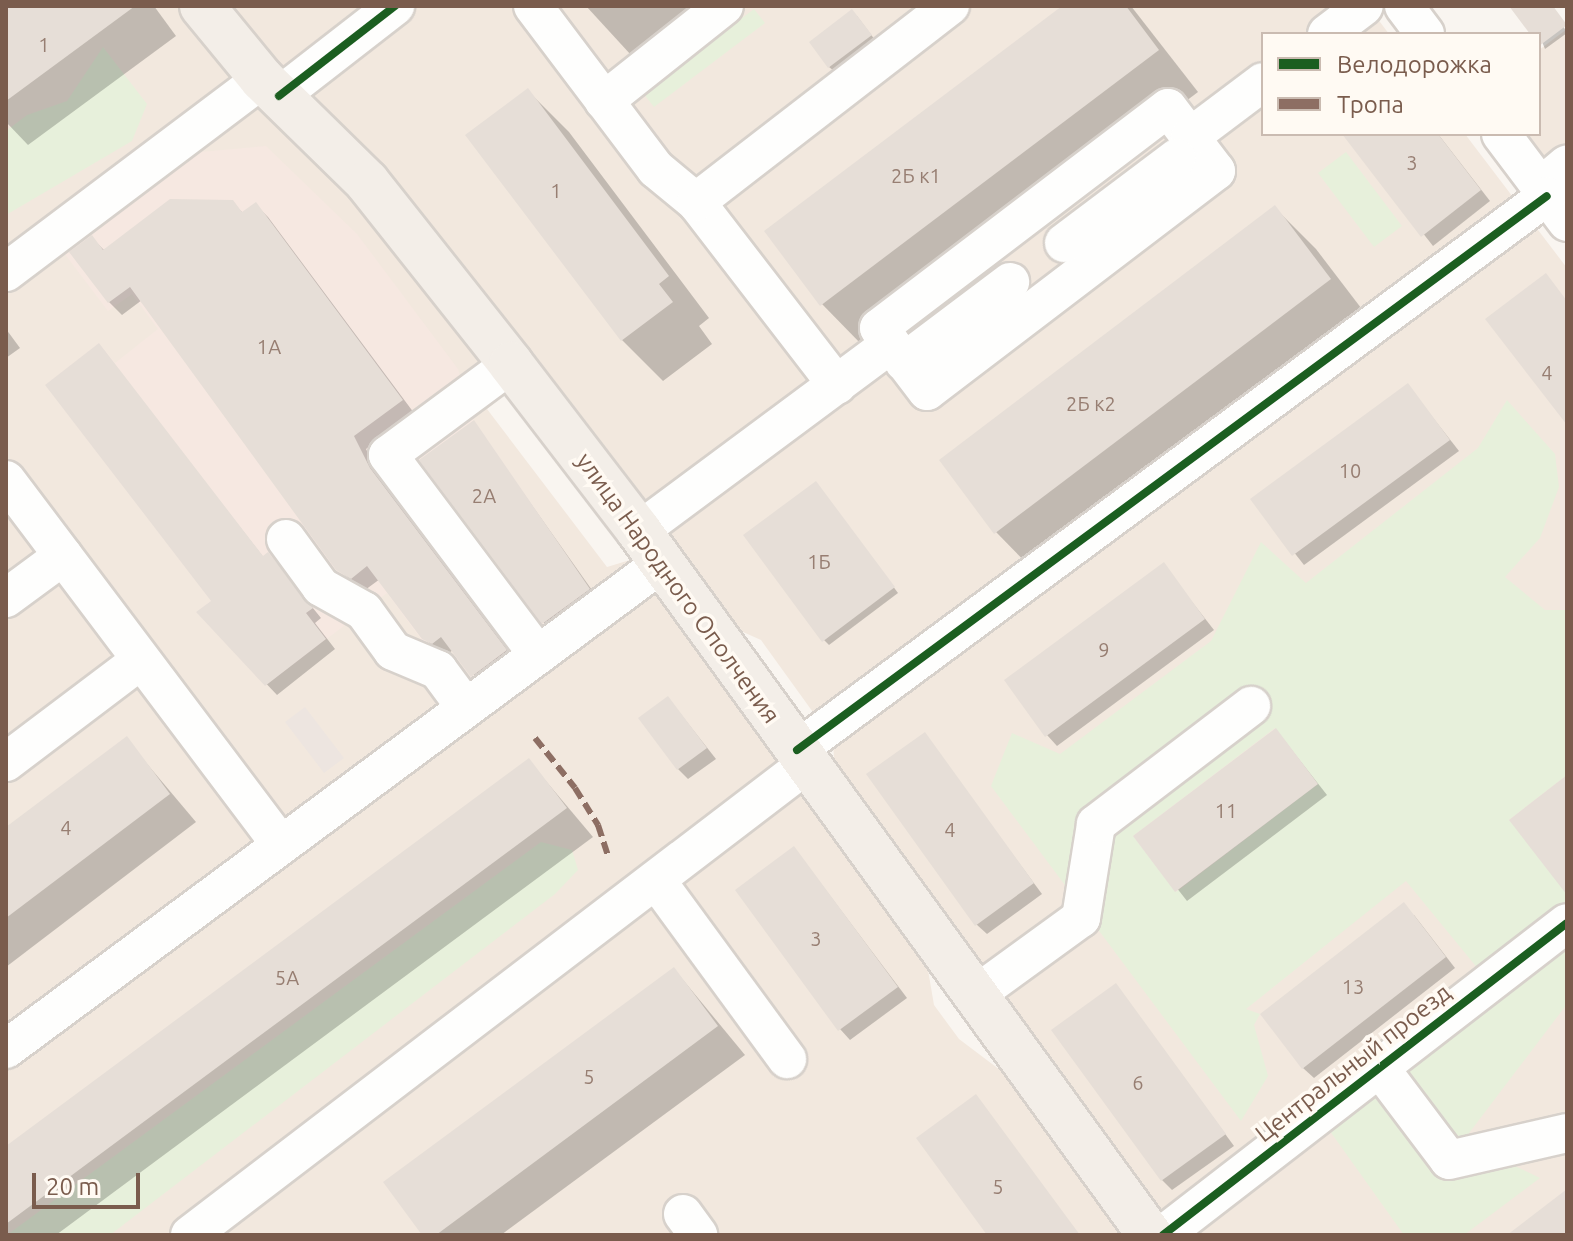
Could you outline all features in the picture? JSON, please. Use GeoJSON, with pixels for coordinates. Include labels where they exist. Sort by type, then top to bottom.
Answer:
{"type":"FeatureCollection","features":[{"type":"Feature","properties":{"kind":"main road","name":"улица Народного Ополчения"},"geometry":{"type":"LineString","coordinates":[[202,6],[271,88],[367,182],[511,364],[650,547],[1150,1235]]}},
{"type":"Feature","properties":{"kind":"street"},"geometry":{"type":"LineString","coordinates":[[533,6],[656,169],[696,202],[837,385]]}},
{"type":"Feature","properties":{"kind":"street"},"geometry":{"type":"LineString","coordinates":[[604,101],[724,6]]}},
{"type":"Feature","properties":{"kind":"street"},"geometry":{"type":"LineString","coordinates":[[696,202],[950,6]]}},
{"type":"Feature","properties":{"kind":"street"},"geometry":{"type":"LineString","coordinates":[[1330,32],[1364,6]]}},
{"type":"Feature","properties":{"kind":"street"},"geometry":{"type":"LineString","coordinates":[[1404,6],[1424,32]]}},
{"type":"Feature","properties":{"kind":"street"},"geometry":{"type":"LineString","coordinates":[[6,272],[377,11]]}},
{"type":"Feature","properties":{"kind":"street"},"geometry":{"type":"LineString","coordinates":[[1183,148],[1168,108],[879,328],[927,391],[1074,257],[1183,148],[1261,84]]}},
{"type":"Feature","properties":{"kind":"street"},"geometry":{"type":"LineString","coordinates":[[190,1235],[656,880],[802,757],[1555,192],[1503,136]]}},
{"type":"Feature","properties":{"kind":"street"},"geometry":{"type":"LineString","coordinates":[[1037,207],[1074,257]]}},
{"type":"Feature","properties":{"kind":"street"},"geometry":{"type":"LineString","coordinates":[[6,1049],[538,655],[650,547],[837,385],[898,353],[1010,282]]}},
{"type":"Feature","properties":{"kind":"street"},"geometry":{"type":"LineString","coordinates":[[511,364],[388,455],[538,655]]}},
{"type":"Feature","properties":{"kind":"street"},"geometry":{"type":"LineString","coordinates":[[6,480],[281,845]]}},
{"type":"Feature","properties":{"kind":"street"},"geometry":{"type":"LineString","coordinates":[[286,539],[321,587],[364,611],[393,651],[438,670],[466,708]]}},
{"type":"Feature","properties":{"kind":"street"},"geometry":{"type":"LineString","coordinates":[[6,598],[63,556]]}},
{"type":"Feature","properties":{"kind":"street"},"geometry":{"type":"LineString","coordinates":[[6,762],[141,660]]}},
{"type":"Feature","properties":{"kind":"street"},"geometry":{"type":"LineString","coordinates":[[975,995],[1081,918],[1096,824],[1251,706]]}},
{"type":"Feature","properties":{"kind":"street"},"geometry":{"type":"LineString","coordinates":[[656,880],[787,1059]]}},
{"type":"Feature","properties":{"kind":"street","name":"Центральный проезд"},"geometry":{"type":"LineString","coordinates":[[1163,1235],[1567,923]]}},
{"type":"Feature","properties":{"kind":"street"},"geometry":{"type":"LineString","coordinates":[[1379,1067],[1449,1160],[1567,1133]]}},
{"type":"Feature","properties":{"kind":"shaded area"},"geometry":{"type":"Polygon","coordinates":[[[6,6],[180,6],[205,41],[354,194],[494,371],[504,395],[487,409],[607,567],[630,560],[650,576],[917,943],[928,970],[934,1005],[959,1039],[1008,1076],[1127,1235],[6,1235],[6,6]]]}},
{"type":"Feature","properties":{"kind":"shaded area"},"geometry":{"type":"Polygon","coordinates":[[[225,6],[1368,6],[1388,32],[1261,32],[1261,136],[1467,136],[1567,268],[1567,1235],[1172,1235],[834,759],[833,740],[761,640],[743,632],[729,615],[391,183],[342,127],[257,49],[225,6]]]}},
{"type":"Feature","properties":{"kind":"shaded area"},"geometry":{"type":"Polygon","coordinates":[[[1567,29],[1567,187],[1529,136],[1541,136],[1541,48],[1567,29]]]}},
{"type":"Feature","properties":{"kind":"shaded area"},"geometry":{"type":"Polygon","coordinates":[[[266,146],[357,234],[458,369],[474,420],[590,589],[475,682],[441,637],[427,647],[387,593],[265,686],[196,612],[211,601],[45,385],[99,343],[115,363],[158,329],[132,294],[108,311],[64,253],[200,152],[266,146]]]}},
{"type":"Feature","properties":{"kind":"shaded area"},"geometry":{"type":"Polygon","coordinates":[[[305,707],[344,758],[324,773],[285,722],[305,707]]]}},
{"type":"Feature","properties":{"kind":"green space"},"geometry":{"type":"Polygon","coordinates":[[[754,9],[765,23],[654,107],[643,93],[754,9]]]}},
{"type":"Feature","properties":{"kind":"green space"},"geometry":{"type":"Polygon","coordinates":[[[103,47],[147,104],[132,141],[6,215],[6,131],[27,115],[67,101],[103,47]]]}},
{"type":"Feature","properties":{"kind":"green space"},"geometry":{"type":"Polygon","coordinates":[[[1346,152],[1402,226],[1374,247],[1318,173],[1346,152]]]}},
{"type":"Feature","properties":{"kind":"green space"},"geometry":{"type":"Polygon","coordinates":[[[1507,400],[1555,454],[1559,487],[1540,538],[1505,577],[1545,610],[1567,610],[1567,775],[1509,820],[1567,865],[1567,1004],[1463,1141],[1540,1178],[1464,1235],[1404,1235],[1327,1127],[1502,998],[1406,881],[1246,1009],[1260,1014],[1254,1025],[1268,1076],[1241,1121],[991,786],[1012,733],[1060,754],[1211,641],[1261,542],[1306,583],[1478,448],[1507,400]],[[1275,728],[1133,836],[1176,892],[1318,784],[1275,728]]]}},
{"type":"Feature","properties":{"kind":"green space"},"geometry":{"type":"Polygon","coordinates":[[[541,842],[572,850],[578,870],[555,894],[110,1235],[7,1235],[541,842]]]}},
{"type":"Feature","properties":{"kind":"building"},"geometry":{"type":"Polygon","coordinates":[[[6,6],[135,6],[6,101],[6,6]]]}},
{"type":"Feature","properties":{"kind":"building"},"geometry":{"type":"Polygon","coordinates":[[[1062,6],[1126,6],[1159,50],[820,306],[764,231],[1062,6]]]}},
{"type":"Feature","properties":{"kind":"building"},"geometry":{"type":"Polygon","coordinates":[[[1509,6],[1553,6],[1567,25],[1541,44],[1541,32],[1528,32],[1509,6]]]}},
{"type":"Feature","properties":{"kind":"building"},"geometry":{"type":"Polygon","coordinates":[[[852,9],[872,35],[828,68],[809,42],[852,9]]]}},
{"type":"Feature","properties":{"kind":"building"},"geometry":{"type":"Polygon","coordinates":[[[528,88],[669,276],[659,284],[673,302],[621,341],[465,135],[528,88]]]}},
{"type":"Feature","properties":{"kind":"building"},"geometry":{"type":"Polygon","coordinates":[[[1344,136],[1440,136],[1481,190],[1421,237],[1344,136]]]}},
{"type":"Feature","properties":{"kind":"building"},"geometry":{"type":"Polygon","coordinates":[[[170,199],[233,200],[242,212],[256,202],[403,400],[354,436],[370,468],[507,650],[471,677],[441,637],[432,644],[422,639],[367,566],[351,579],[336,570],[130,287],[108,303],[69,252],[92,235],[103,250],[170,199]]]}},
{"type":"Feature","properties":{"kind":"building"},"geometry":{"type":"Polygon","coordinates":[[[1275,205],[1331,279],[994,534],[939,460],[1275,205]]]}},
{"type":"Feature","properties":{"kind":"building"},"geometry":{"type":"Polygon","coordinates":[[[1546,273],[1567,301],[1567,425],[1485,319],[1546,273]]]}},
{"type":"Feature","properties":{"kind":"building"},"geometry":{"type":"Polygon","coordinates":[[[99,343],[263,556],[268,552],[313,608],[306,613],[326,639],[265,686],[196,612],[211,601],[45,385],[99,343]]]}},
{"type":"Feature","properties":{"kind":"building"},"geometry":{"type":"Polygon","coordinates":[[[1408,383],[1450,440],[1292,556],[1250,499],[1408,383]]]}},
{"type":"Feature","properties":{"kind":"building"},"geometry":{"type":"Polygon","coordinates":[[[474,420],[590,589],[542,624],[419,460],[474,420]]]}},
{"type":"Feature","properties":{"kind":"building"},"geometry":{"type":"Polygon","coordinates":[[[816,481],[895,587],[822,642],[743,535],[816,481]]]}},
{"type":"Feature","properties":{"kind":"building"},"geometry":{"type":"Polygon","coordinates":[[[1164,562],[1205,619],[1045,737],[1004,680],[1164,562]]]}},
{"type":"Feature","properties":{"kind":"building"},"geometry":{"type":"Polygon","coordinates":[[[668,696],[707,748],[677,770],[638,718],[668,696]]]}},
{"type":"Feature","properties":{"kind":"building"},"geometry":{"type":"Polygon","coordinates":[[[1276,728],[1318,784],[1175,892],[1133,836],[1276,728]]]}},
{"type":"Feature","properties":{"kind":"building"},"geometry":{"type":"Polygon","coordinates":[[[925,732],[1034,883],[975,926],[866,774],[925,732]]]}},
{"type":"Feature","properties":{"kind":"building"},"geometry":{"type":"Polygon","coordinates":[[[127,736],[170,794],[6,918],[6,827],[127,736]]]}},
{"type":"Feature","properties":{"kind":"building"},"geometry":{"type":"Polygon","coordinates":[[[529,758],[567,808],[6,1224],[6,1146],[529,758]]]}},
{"type":"Feature","properties":{"kind":"building"},"geometry":{"type":"Polygon","coordinates":[[[1567,775],[1567,895],[1509,820],[1567,775]]]}},
{"type":"Feature","properties":{"kind":"building"},"geometry":{"type":"Polygon","coordinates":[[[794,846],[898,987],[838,1031],[735,890],[794,846]]]}},
{"type":"Feature","properties":{"kind":"building"},"geometry":{"type":"Polygon","coordinates":[[[1404,902],[1446,957],[1302,1069],[1260,1014],[1404,902]]]}},
{"type":"Feature","properties":{"kind":"building"},"geometry":{"type":"Polygon","coordinates":[[[674,967],[718,1026],[436,1235],[422,1235],[383,1182],[674,967]]]}},
{"type":"Feature","properties":{"kind":"building"},"geometry":{"type":"Polygon","coordinates":[[[1116,983],[1226,1134],[1161,1181],[1051,1030],[1116,983]]]}},
{"type":"Feature","properties":{"kind":"building"},"geometry":{"type":"Polygon","coordinates":[[[976,1094],[1080,1235],[987,1235],[916,1138],[976,1094]]]}},
{"type":"Feature","properties":{"kind":"building"},"geometry":{"type":"Polygon","coordinates":[[[1567,1189],[1567,1235],[1507,1235],[1567,1189]]]}},
{"type":"Feature","properties":{"kind":"marked path"},"geometry":{"type":"LineString","coordinates":[[535,738],[575,788],[598,825],[608,855]]}},
{"type":"Feature","properties":{"kind":"cycle path"},"geometry":{"type":"LineString","coordinates":[[279,96],[395,6]]}},
{"type":"Feature","properties":{"kind":"cycle path"},"geometry":{"type":"LineString","coordinates":[[797,750],[1547,196]]}},
{"type":"Feature","properties":{"kind":"cycle path"},"geometry":{"type":"LineString","coordinates":[[1163,1235],[1567,923]]}}]}
